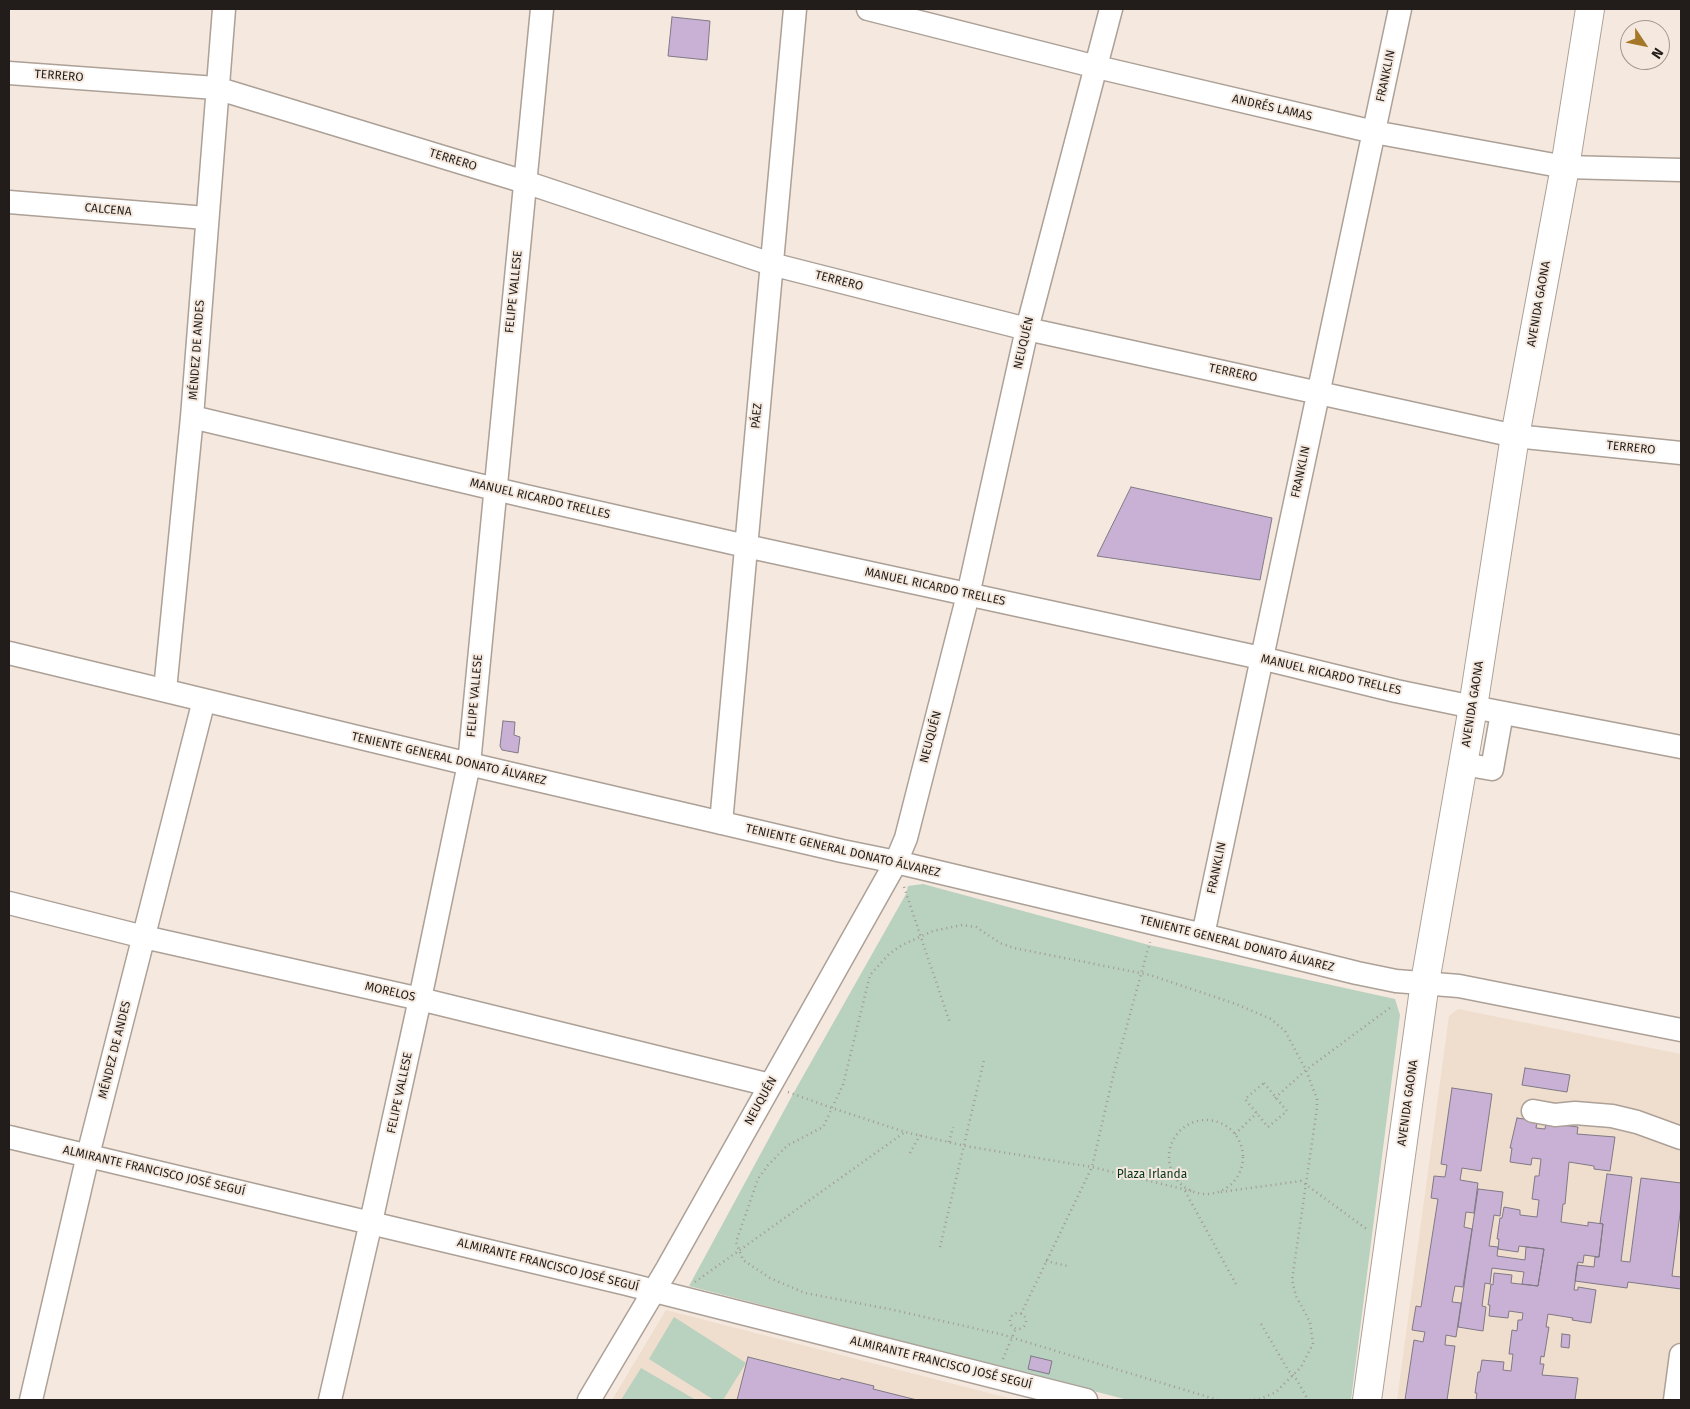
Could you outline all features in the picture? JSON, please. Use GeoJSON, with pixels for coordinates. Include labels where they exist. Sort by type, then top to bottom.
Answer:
{"type":"FeatureCollection","features":[{"type":"Feature","properties":{"kind":"main road","name":"AVENIDA GAONA"},"geometry":{"type":"LineString","coordinates":[[1367,1400],[1425,982],[1473,707],[1515,436],[1565,166],[1590,9]]}},
{"type":"Feature","properties":{"kind":"street","name":"MÉNDEZ DE ANDES"},"geometry":{"type":"LineString","coordinates":[[165,690],[192,417],[216,88],[224,9]]}},
{"type":"Feature","properties":{"kind":"street","name":"FELIPE VALLESE"},"geometry":{"type":"LineString","coordinates":[[330,1400],[420,999],[469,764],[542,9]]}},
{"type":"Feature","properties":{"kind":"street","name":"PÁEZ"},"geometry":{"type":"LineString","coordinates":[[721,823],[795,9]]}},
{"type":"Feature","properties":{"kind":"street","name":"ANDRÉS LAMAS"},"geometry":{"type":"LineString","coordinates":[[868,9],[1374,132],[1565,166],[1681,170]]}},
{"type":"Feature","properties":{"kind":"street","name":"NEUQUÉN"},"geometry":{"type":"LineString","coordinates":[[589,1400],[665,1293],[770,1085],[896,862],[906,838],[968,594],[1027,329],[1111,9]]}},
{"type":"Feature","properties":{"kind":"street","name":"FRANKLIN"},"geometry":{"type":"LineString","coordinates":[[1203,935],[1400,9]]}},
{"type":"Feature","properties":{"kind":"street","name":"TERRERO"},"geometry":{"type":"LineString","coordinates":[[9,73],[216,88],[525,182],[771,264],[1027,329],[1318,391],[1515,436],[1681,453]]}},
{"type":"Feature","properties":{"kind":"street","name":"CALCENA"},"geometry":{"type":"LineString","coordinates":[[9,202],[206,218]]}},
{"type":"Feature","properties":{"kind":"street","name":"MANUEL RICARDO TRELLES"},"geometry":{"type":"LineString","coordinates":[[192,417],[746,546],[1261,658],[1473,707],[1681,747]]}},
{"type":"Feature","properties":{"kind":"street","name":"TENIENTE GENERAL DONATO ÁLVAREZ"},"geometry":{"type":"LineString","coordinates":[[9,653],[469,764],[896,862],[1386,979],[1459,986],[1681,1030]]}},
{"type":"Feature","properties":{"kind":"street","name":"MÉNDEZ DE ANDES"},"geometry":{"type":"LineString","coordinates":[[31,1400],[88,1155],[204,700]]}},
{"type":"Feature","properties":{"kind":"street"},"geometry":{"type":"LineString","coordinates":[[1463,764],[1492,769],[1502,713]]}},
{"type":"Feature","properties":{"kind":"street","name":"MORELOS"},"geometry":{"type":"LineString","coordinates":[[9,903],[144,937],[420,999],[770,1085]]}},
{"type":"Feature","properties":{"kind":"street"},"geometry":{"type":"LineString","coordinates":[[1533,1110],[1555,1115],[1575,1113],[1612,1116],[1638,1122],[1681,1138]]}},
{"type":"Feature","properties":{"kind":"street","name":"ALMIRANTE FRANCISCO JOSÉ SEGUÍ"},"geometry":{"type":"LineString","coordinates":[[9,1137],[665,1293],[1086,1400]]}},
{"type":"Feature","properties":{"kind":"street"},"geometry":{"type":"LineString","coordinates":[[1675,1400],[1681,1355]]}},
{"type":"Feature","properties":{"kind":"path"},"geometry":{"type":"LineString","coordinates":[[896,862],[950,1023]]}},
{"type":"Feature","properties":{"kind":"path"},"geometry":{"type":"LineString","coordinates":[[1021,1314],[1092,1167],[1114,1072],[1155,924]]}},
{"type":"Feature","properties":{"kind":"path"},"geometry":{"type":"LineString","coordinates":[[1218,1400],[1012,1337],[889,1309],[806,1293],[770,1278],[743,1260],[736,1242],[758,1179],[768,1165],[788,1145],[823,1127],[843,1085],[870,976],[889,954],[902,945],[932,930],[962,925],[976,927],[1000,943],[1014,948],[1141,973],[1236,1004],[1271,1019],[1285,1030],[1306,1070],[1317,1099],[1292,1280],[1296,1296],[1310,1322],[1313,1344],[1301,1367],[1276,1392],[1260,1399],[1249,1400]]}},
{"type":"Feature","properties":{"kind":"path"},"geometry":{"type":"LineString","coordinates":[[1275,1098],[1306,1070],[1391,1007]]}},
{"type":"Feature","properties":{"kind":"path"},"geometry":{"type":"LineString","coordinates":[[940,1247],[984,1060]]}},
{"type":"Feature","properties":{"kind":"path"},"geometry":{"type":"LineString","coordinates":[[1264,1083],[1286,1111],[1268,1127],[1256,1113],[1245,1099],[1264,1083]]}},
{"type":"Feature","properties":{"kind":"path"},"geometry":{"type":"LineString","coordinates":[[770,1085],[905,1132],[965,1146],[1092,1167],[1204,1194],[1301,1181],[1389,1244]]}},
{"type":"Feature","properties":{"kind":"path"},"geometry":{"type":"LineString","coordinates":[[1235,1134],[1256,1113]]}},
{"type":"Feature","properties":{"kind":"path"},"geometry":{"type":"LineString","coordinates":[[1217,1193],[1237,1177],[1243,1158],[1241,1146],[1235,1134],[1225,1126],[1213,1121],[1192,1123],[1181,1130],[1173,1140],[1169,1152],[1170,1166],[1237,1286]]}},
{"type":"Feature","properties":{"kind":"path"},"geometry":{"type":"LineString","coordinates":[[949,1142],[953,1127]]}},
{"type":"Feature","properties":{"kind":"path"},"geometry":{"type":"LineString","coordinates":[[665,1293],[739,1250],[905,1132]]}},
{"type":"Feature","properties":{"kind":"path"},"geometry":{"type":"LineString","coordinates":[[910,1153],[920,1135]]}},
{"type":"Feature","properties":{"kind":"path"},"geometry":{"type":"LineString","coordinates":[[1181,1184],[1191,1191]]}},
{"type":"Feature","properties":{"kind":"path"},"geometry":{"type":"LineString","coordinates":[[1046,1261],[1067,1266]]}},
{"type":"Feature","properties":{"kind":"path"},"geometry":{"type":"LineString","coordinates":[[1016,1313],[1025,1317],[1026,1322],[1021,1328],[1016,1328],[1011,1325],[1010,1319],[1016,1313]]}},
{"type":"Feature","properties":{"kind":"path"},"geometry":{"type":"LineString","coordinates":[[1261,1324],[1308,1400]]}},
{"type":"Feature","properties":{"kind":"path"},"geometry":{"type":"LineString","coordinates":[[996,1377],[1016,1328]]}},
{"type":"Feature","properties":{"kind":"shaded area"},"geometry":{"type":"Polygon","coordinates":[[[1458,1009],[1681,1054],[1681,1400],[1397,1400],[1449,1016],[1458,1009]]]}},
{"type":"Feature","properties":{"kind":"shaded area"},"geometry":{"type":"Polygon","coordinates":[[[666,1310],[1016,1400],[612,1400],[666,1310]]]}},
{"type":"Feature","properties":{"kind":"green space","name":"Plaza Irlanda"},"geometry":{"type":"Polygon","coordinates":[[[923,884],[1149,945],[1395,999],[1400,1015],[1351,1400],[1128,1400],[689,1286],[793,1094],[906,894],[908,886],[923,884]]]}},
{"type":"Feature","properties":{"kind":"green space"},"geometry":{"type":"Polygon","coordinates":[[[674,1317],[746,1363],[723,1400],[714,1400],[649,1359],[674,1317]]]}},
{"type":"Feature","properties":{"kind":"green space"},"geometry":{"type":"Polygon","coordinates":[[[641,1368],[696,1400],[621,1400],[641,1368]]]}},
{"type":"Feature","properties":{"kind":"building"},"geometry":{"type":"Polygon","coordinates":[[[672,17],[710,21],[707,60],[668,56],[672,17]]]}},
{"type":"Feature","properties":{"kind":"building"},"geometry":{"type":"Polygon","coordinates":[[[1131,487],[1272,518],[1260,580],[1097,556],[1131,487]]]}},
{"type":"Feature","properties":{"kind":"building"},"geometry":{"type":"Polygon","coordinates":[[[503,721],[515,722],[514,735],[520,737],[518,753],[502,750],[500,746],[503,721]]]}},
{"type":"Feature","properties":{"kind":"building"},"geometry":{"type":"Polygon","coordinates":[[[1525,1068],[1570,1075],[1567,1092],[1522,1085],[1525,1068]]]}},
{"type":"Feature","properties":{"kind":"building"},"geometry":{"type":"Polygon","coordinates":[[[1452,1088],[1492,1094],[1481,1171],[1462,1168],[1460,1180],[1478,1183],[1474,1213],[1466,1212],[1464,1227],[1472,1229],[1463,1287],[1455,1286],[1452,1302],[1461,1303],[1456,1337],[1446,1335],[1445,1345],[1455,1346],[1447,1400],[1405,1400],[1414,1340],[1423,1342],[1425,1332],[1412,1330],[1416,1306],[1421,1307],[1438,1199],[1431,1198],[1434,1176],[1445,1177],[1447,1165],[1441,1164],[1452,1088]]]}},
{"type":"Feature","properties":{"kind":"building"},"geometry":{"type":"Polygon","coordinates":[[[1517,1118],[1537,1121],[1536,1128],[1545,1129],[1546,1123],[1578,1127],[1577,1134],[1615,1137],[1610,1171],[1569,1162],[1565,1204],[1563,1204],[1561,1222],[1588,1226],[1588,1222],[1603,1224],[1599,1257],[1584,1255],[1583,1263],[1578,1262],[1574,1290],[1578,1290],[1578,1287],[1596,1290],[1591,1323],[1548,1314],[1546,1327],[1549,1327],[1544,1357],[1541,1356],[1540,1364],[1544,1364],[1542,1375],[1578,1378],[1575,1400],[1476,1400],[1478,1372],[1480,1372],[1482,1360],[1504,1362],[1503,1370],[1511,1371],[1513,1354],[1509,1354],[1512,1330],[1517,1331],[1518,1320],[1522,1320],[1523,1313],[1509,1311],[1508,1318],[1489,1316],[1490,1305],[1488,1305],[1494,1273],[1512,1275],[1511,1283],[1538,1286],[1544,1249],[1519,1246],[1518,1252],[1498,1249],[1499,1239],[1497,1239],[1500,1218],[1502,1218],[1504,1207],[1520,1210],[1520,1215],[1537,1217],[1539,1200],[1532,1199],[1535,1176],[1539,1176],[1541,1159],[1532,1158],[1531,1165],[1510,1162],[1512,1148],[1510,1148],[1517,1118]]]}},
{"type":"Feature","properties":{"kind":"building"},"geometry":{"type":"Polygon","coordinates":[[[1607,1174],[1632,1177],[1621,1261],[1630,1262],[1641,1178],[1681,1183],[1681,1206],[1672,1276],[1681,1277],[1681,1289],[1628,1282],[1627,1288],[1575,1281],[1577,1265],[1594,1267],[1595,1257],[1599,1257],[1603,1224],[1600,1223],[1607,1174]]]}},
{"type":"Feature","properties":{"kind":"building"},"geometry":{"type":"Polygon","coordinates":[[[1478,1189],[1503,1192],[1500,1216],[1494,1215],[1489,1246],[1498,1247],[1497,1256],[1525,1260],[1526,1247],[1544,1249],[1538,1286],[1522,1284],[1524,1272],[1492,1268],[1490,1284],[1485,1283],[1482,1306],[1486,1307],[1483,1331],[1458,1327],[1478,1189]]]}},
{"type":"Feature","properties":{"kind":"building"},"geometry":{"type":"Polygon","coordinates":[[[1562,1334],[1570,1335],[1569,1348],[1561,1347],[1562,1334]]]}},
{"type":"Feature","properties":{"kind":"building"},"geometry":{"type":"Polygon","coordinates":[[[1031,1356],[1052,1361],[1049,1374],[1028,1369],[1031,1356]]]}},
{"type":"Feature","properties":{"kind":"building"},"geometry":{"type":"Polygon","coordinates":[[[748,1357],[840,1380],[841,1378],[874,1386],[873,1389],[917,1400],[737,1400],[748,1357]]]}}]}
